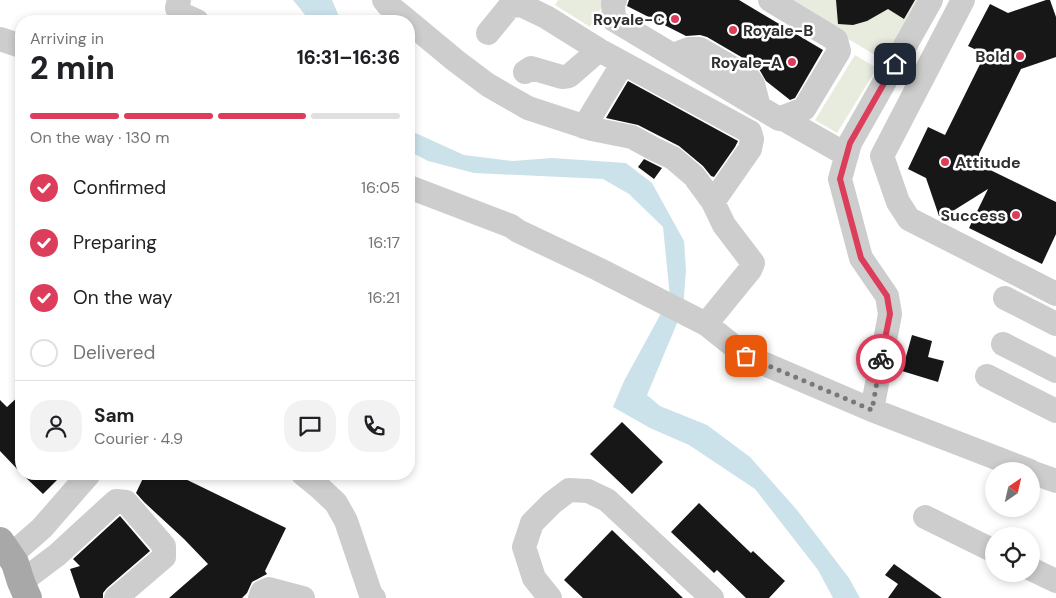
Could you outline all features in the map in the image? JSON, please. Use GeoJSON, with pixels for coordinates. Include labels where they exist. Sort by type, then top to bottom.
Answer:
{"type":"FeatureCollection","features":[{"type":"Feature","properties":{"kind":"main road"},"geometry":{"type":"LineString","coordinates":[[5,548],[15,563],[24,590]]}},
{"type":"Feature","properties":{"kind":"street"},"geometry":{"type":"LineString","coordinates":[[179,0],[176,8],[182,15]]}},
{"type":"Feature","properties":{"kind":"street"},"geometry":{"type":"LineString","coordinates":[[384,0],[400,15]]}},
{"type":"Feature","properties":{"kind":"street"},"geometry":{"type":"LineString","coordinates":[[615,0],[613,3],[614,20],[759,107],[783,120],[848,149]]}},
{"type":"Feature","properties":{"kind":"street"},"geometry":{"type":"LineString","coordinates":[[770,0],[836,40],[839,51],[804,109],[783,120]]}},
{"type":"Feature","properties":{"kind":"street"},"geometry":{"type":"LineString","coordinates":[[872,410],[890,314],[887,296],[861,258],[840,179],[848,149],[931,0]]}},
{"type":"Feature","properties":{"kind":"street"},"geometry":{"type":"LineString","coordinates":[[964,0],[882,156],[898,202],[909,219],[1056,294]]}},
{"type":"Feature","properties":{"kind":"street"},"geometry":{"type":"LineString","coordinates":[[488,33],[510,6],[521,5],[546,17],[599,50],[750,132],[752,139],[750,149],[713,202]]}},
{"type":"Feature","properties":{"kind":"street"},"geometry":{"type":"LineString","coordinates":[[415,28],[488,85],[528,108],[592,130],[632,137],[654,150],[673,158],[694,176],[713,202],[724,225],[753,263],[750,270],[706,324]]}},
{"type":"Feature","properties":{"kind":"street"},"geometry":{"type":"LineString","coordinates":[[0,39],[15,44]]}},
{"type":"Feature","properties":{"kind":"street"},"geometry":{"type":"LineString","coordinates":[[525,72],[531,68],[562,77],[569,76],[599,50]]}},
{"type":"Feature","properties":{"kind":"street"},"geometry":{"type":"LineString","coordinates":[[584,127],[623,63]]}},
{"type":"Feature","properties":{"kind":"street"},"geometry":{"type":"LineString","coordinates":[[415,189],[511,226],[686,313],[706,324],[746,356],[872,410],[1005,462]]}},
{"type":"Feature","properties":{"kind":"street"},"geometry":{"type":"LineString","coordinates":[[1006,298],[1056,324]]}},
{"type":"Feature","properties":{"kind":"street"},"geometry":{"type":"LineString","coordinates":[[1003,344],[1056,371]]}},
{"type":"Feature","properties":{"kind":"street"},"geometry":{"type":"LineString","coordinates":[[987,376],[1056,411]]}},
{"type":"Feature","properties":{"kind":"street"},"geometry":{"type":"LineString","coordinates":[[1040,475],[1056,481]]}},
{"type":"Feature","properties":{"kind":"street"},"geometry":{"type":"LineString","coordinates":[[5,548],[42,528],[85,480]]}},
{"type":"Feature","properties":{"kind":"street"},"geometry":{"type":"LineString","coordinates":[[310,480],[336,503],[346,521],[371,595],[374,598]]}},
{"type":"Feature","properties":{"kind":"street"},"geometry":{"type":"LineString","coordinates":[[550,598],[534,578],[524,547],[532,523],[552,503],[570,490],[588,491],[607,500],[712,598]]}},
{"type":"Feature","properties":{"kind":"street"},"geometry":{"type":"LineString","coordinates":[[24,590],[57,555],[116,502],[126,502],[164,546],[164,557],[116,598]]}},
{"type":"Feature","properties":{"kind":"street"},"geometry":{"type":"LineString","coordinates":[[925,517],[985,547]]}},
{"type":"Feature","properties":{"kind":"street"},"geometry":{"type":"LineString","coordinates":[[1040,574],[1056,582]]}},
{"type":"Feature","properties":{"kind":"street"},"geometry":{"type":"LineString","coordinates":[[260,598],[262,592],[269,589],[302,598]]}},
{"type":"Feature","properties":{"kind":"shaded area"},"geometry":{"type":"Polygon","coordinates":[[[558,0],[606,0],[590,27],[555,5],[558,0]]]}},
{"type":"Feature","properties":{"kind":"shaded area"},"geometry":{"type":"Polygon","coordinates":[[[784,0],[920,0],[883,60],[784,0]]]}},
{"type":"Feature","properties":{"kind":"shaded area"},"geometry":{"type":"Polygon","coordinates":[[[855,55],[877,68],[837,133],[815,120],[855,55]]]}},
{"type":"Feature","properties":{"kind":"water"},"geometry":{"type":"Polygon","coordinates":[[[293,0],[332,0],[338,15],[305,15],[293,0]]]}},
{"type":"Feature","properties":{"kind":"water"},"geometry":{"type":"Polygon","coordinates":[[[415,133],[464,155],[513,161],[552,158],[626,163],[652,183],[684,241],[686,270],[683,309],[647,395],[660,406],[707,425],[750,457],[797,510],[849,578],[860,598],[833,598],[818,570],[755,489],[689,445],[650,428],[613,407],[624,381],[670,297],[663,227],[629,194],[603,179],[474,173],[428,161],[415,154],[415,133]]]}},
{"type":"Feature","properties":{"kind":"building"},"geometry":{"type":"Polygon","coordinates":[[[629,0],[739,0],[823,50],[795,98],[790,100],[766,81],[755,65],[707,37],[700,35],[686,36],[627,6],[629,0]]]}},
{"type":"Feature","properties":{"kind":"building"},"geometry":{"type":"Polygon","coordinates":[[[836,0],[915,0],[904,19],[888,9],[867,21],[853,25],[838,24],[836,0]]]}},
{"type":"Feature","properties":{"kind":"building"},"geometry":{"type":"Polygon","coordinates":[[[1050,0],[1056,17],[1056,57],[1021,69],[979,154],[980,165],[1056,202],[1056,234],[1042,264],[969,228],[988,189],[940,219],[926,178],[908,169],[928,127],[945,135],[985,54],[968,46],[990,4],[1008,13],[1050,0]]]}},
{"type":"Feature","properties":{"kind":"building"},"geometry":{"type":"Polygon","coordinates":[[[628,81],[738,141],[714,177],[679,146],[638,125],[606,118],[628,81]]]}},
{"type":"Feature","properties":{"kind":"building"},"geometry":{"type":"Polygon","coordinates":[[[644,159],[662,168],[654,179],[638,167],[644,159]]]}},
{"type":"Feature","properties":{"kind":"building"},"geometry":{"type":"Polygon","coordinates":[[[912,335],[932,341],[928,357],[944,361],[938,382],[902,371],[912,335]]]}},
{"type":"Feature","properties":{"kind":"building"},"geometry":{"type":"Polygon","coordinates":[[[0,400],[7,407],[15,400],[15,467],[0,451],[0,400]]]}},
{"type":"Feature","properties":{"kind":"building"},"geometry":{"type":"Polygon","coordinates":[[[622,422],[663,462],[632,494],[590,454],[622,422]]]}},
{"type":"Feature","properties":{"kind":"building"},"geometry":{"type":"Polygon","coordinates":[[[28,480],[57,480],[43,494],[28,480]]]}},
{"type":"Feature","properties":{"kind":"building"},"geometry":{"type":"Polygon","coordinates":[[[142,480],[187,480],[286,528],[265,571],[267,574],[252,582],[247,593],[242,598],[169,598],[208,564],[136,493],[142,480]]]}},
{"type":"Feature","properties":{"kind":"building"},"geometry":{"type":"Polygon","coordinates":[[[699,503],[751,553],[753,551],[785,581],[769,598],[746,598],[717,570],[714,573],[671,532],[699,503]]]}},
{"type":"Feature","properties":{"kind":"building"},"geometry":{"type":"Polygon","coordinates":[[[120,516],[150,551],[107,588],[103,593],[103,598],[80,598],[70,569],[80,566],[73,559],[120,516]]]}},
{"type":"Feature","properties":{"kind":"building"},"geometry":{"type":"Polygon","coordinates":[[[612,530],[683,598],[583,598],[564,580],[612,530]]]}},
{"type":"Feature","properties":{"kind":"building"},"geometry":{"type":"Polygon","coordinates":[[[894,564],[942,598],[888,598],[898,584],[885,575],[894,564]]]}},
{"type":"Feature","properties":{"kind":"way so far"},"geometry":{"type":"LineString","coordinates":[[746,356],[872,410],[881,359]]}},
{"type":"Feature","properties":{"kind":"place","name":"Royale-C"},"geometry":{"type":"Point","coordinates":[675,19]}},
{"type":"Feature","properties":{"kind":"place","name":"Royale-B"},"geometry":{"type":"Point","coordinates":[733,30]}},
{"type":"Feature","properties":{"kind":"place","name":"Bold"},"geometry":{"type":"Point","coordinates":[1020,56]}},
{"type":"Feature","properties":{"kind":"place","name":"Royale-A"},"geometry":{"type":"Point","coordinates":[792,62]}},
{"type":"Feature","properties":{"kind":"place","name":"Attitude"},"geometry":{"type":"Point","coordinates":[945,162]}},
{"type":"Feature","properties":{"kind":"place","name":"Success"},"geometry":{"type":"Point","coordinates":[1016,215]}},
{"type":"Feature","properties":{"kind":"route"},"geometry":{"type":"LineString","coordinates":[[881,359],[890,314],[887,296],[861,258],[840,179],[850,143],[895,64]]}}]}
